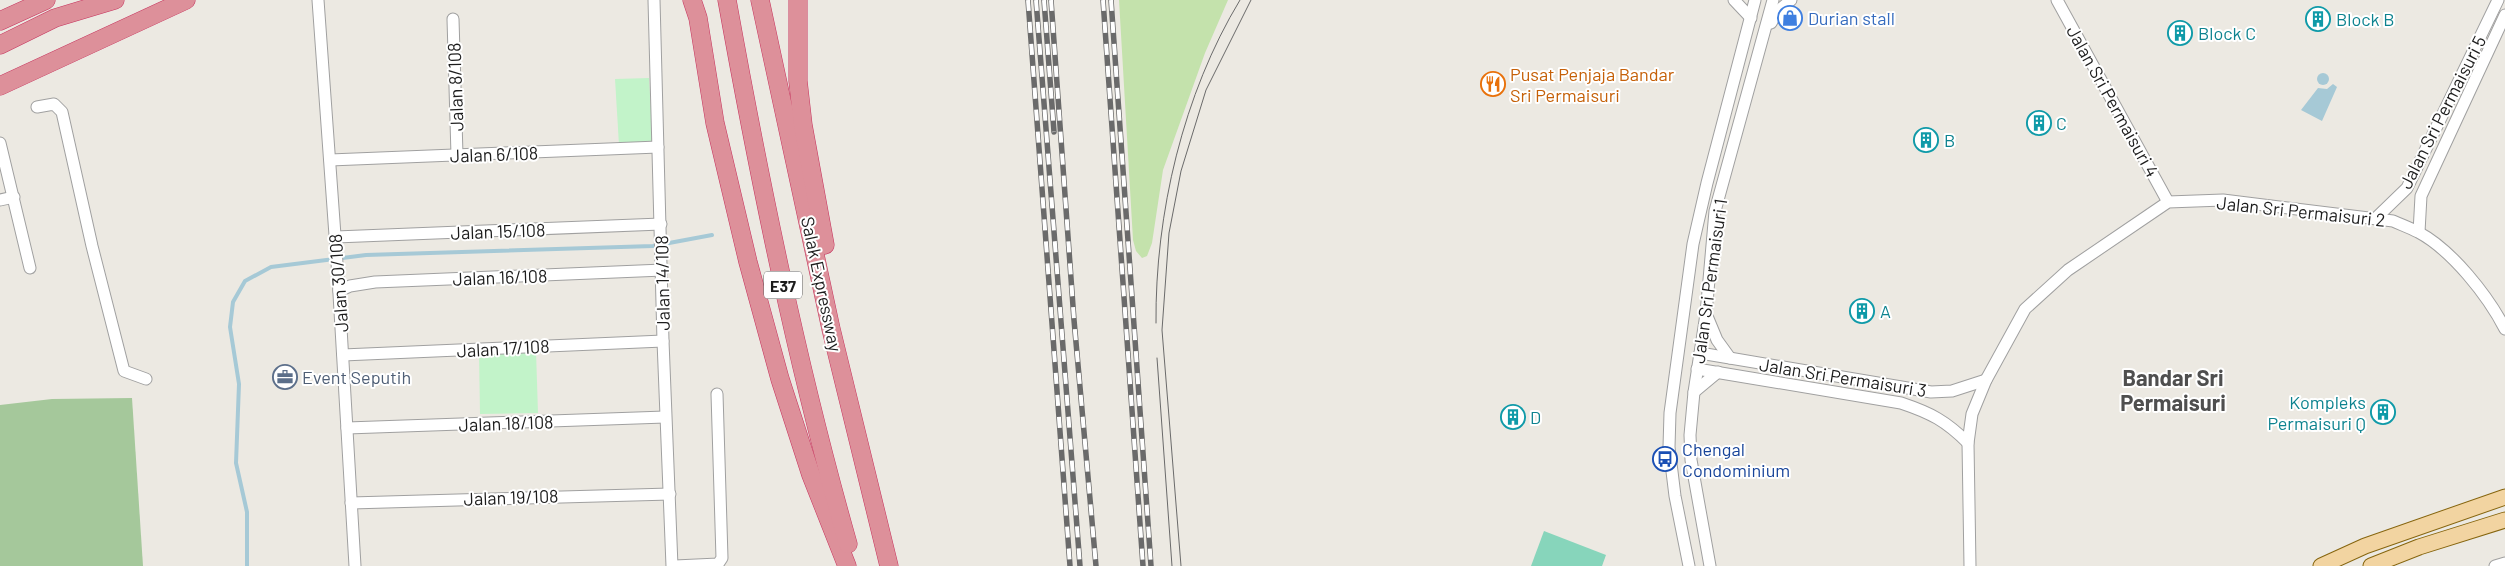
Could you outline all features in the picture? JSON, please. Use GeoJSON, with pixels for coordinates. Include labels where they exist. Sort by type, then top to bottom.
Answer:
{"type":"FeatureCollection","features":[{"type":"Feature","properties":{"kind":"highway"},"geometry":{"type":"LineString","coordinates":[[0,45],[55,18],[115,0]]}},
{"type":"Feature","properties":{"kind":"highway"},"geometry":{"type":"LineString","coordinates":[[0,86],[186,0]]}},
{"type":"Feature","properties":{"kind":"highway"},"geometry":{"type":"LineString","coordinates":[[692,0],[698,18],[715,123],[748,262],[780,378],[810,475],[847,566]]}},
{"type":"Feature","properties":{"kind":"highway","name":"Salak Expressway"},"geometry":{"type":"LineString","coordinates":[[727,0],[752,138],[792,324],[829,475],[855,566]]}},
{"type":"Feature","properties":{"kind":"highway","name":"Salak Expressway"},"geometry":{"type":"LineString","coordinates":[[760,0],[831,329],[889,566]]}},
{"type":"Feature","properties":{"kind":"highway"},"geometry":{"type":"LineString","coordinates":[[798,0],[799,90],[803,125],[826,255],[831,329]]}},
{"type":"Feature","properties":{"kind":"highway"},"geometry":{"type":"LineString","coordinates":[[0,21],[44,1]]}},
{"type":"Feature","properties":{"kind":"main road"},"geometry":{"type":"LineString","coordinates":[[2321,566],[2357,548],[2505,497]]}},
{"type":"Feature","properties":{"kind":"main road"},"geometry":{"type":"LineString","coordinates":[[2371,566],[2419,547],[2505,520]]}},
{"type":"Feature","properties":{"kind":"street","name":"Jalan 30/108"},"geometry":{"type":"LineString","coordinates":[[318,0],[336,240],[355,566]]}},
{"type":"Feature","properties":{"kind":"street","name":"Jalan 14/108"},"geometry":{"type":"LineString","coordinates":[[654,0],[663,270],[663,340],[674,566]]}},
{"type":"Feature","properties":{"kind":"street"},"geometry":{"type":"LineString","coordinates":[[1734,0],[1750,18]]}},
{"type":"Feature","properties":{"kind":"street","name":"Jalan Sri Permaisuri 1"},"geometry":{"type":"LineString","coordinates":[[1688,566],[1675,496],[1669,439],[1670,414],[1695,235],[1755,0]]}},
{"type":"Feature","properties":{"kind":"street","name":"Jalan Sri Permaisuri 1"},"geometry":{"type":"LineString","coordinates":[[1710,566],[1697,493],[1690,435],[1694,392],[1706,314],[1715,211],[1773,0]]}},
{"type":"Feature","properties":{"kind":"street"},"geometry":{"type":"LineString","coordinates":[[1765,32],[1778,11],[1791,0]]}},
{"type":"Feature","properties":{"kind":"street","name":"Jalan Sri Permaisuri 4"},"geometry":{"type":"LineString","coordinates":[[2057,0],[2168,202]]}},
{"type":"Feature","properties":{"kind":"street","name":"Jalan Sri Permaisuri 5"},"geometry":{"type":"LineString","coordinates":[[2376,218],[2407,188],[2498,0]]}},
{"type":"Feature","properties":{"kind":"street","name":"Jalan Sri Permaisuri 5"},"geometry":{"type":"LineString","coordinates":[[2419,232],[2420,196],[2505,15]]}},
{"type":"Feature","properties":{"kind":"street","name":"Jalan 8/108"},"geometry":{"type":"LineString","coordinates":[[453,19],[457,155]]}},
{"type":"Feature","properties":{"kind":"street"},"geometry":{"type":"LineString","coordinates":[[37,107],[54,104],[62,112],[92,246],[124,371],[146,379]]}},
{"type":"Feature","properties":{"kind":"street"},"geometry":{"type":"LineString","coordinates":[[0,143],[30,268]]}},
{"type":"Feature","properties":{"kind":"street","name":"Jalan 6/108"},"geometry":{"type":"LineString","coordinates":[[330,160],[658,147]]}},
{"type":"Feature","properties":{"kind":"street"},"geometry":{"type":"LineString","coordinates":[[0,200],[14,197]]}},
{"type":"Feature","properties":{"kind":"street","name":"Jalan Sri Permaisuri 2"},"geometry":{"type":"LineString","coordinates":[[2168,202],[2223,200],[2393,221],[2419,232],[2433,242],[2469,275],[2505,329]]}},
{"type":"Feature","properties":{"kind":"street"},"geometry":{"type":"LineString","coordinates":[[1970,566],[1968,443],[1972,414],[1986,380],[2025,309],[2068,270],[2168,202]]}},
{"type":"Feature","properties":{"kind":"street","name":"Jalan 15/108"},"geometry":{"type":"LineString","coordinates":[[336,240],[661,224]]}},
{"type":"Feature","properties":{"kind":"street","name":"Jalan 16/108"},"geometry":{"type":"LineString","coordinates":[[339,291],[350,286],[375,282],[663,270]]}},
{"type":"Feature","properties":{"kind":"street"},"geometry":{"type":"LineString","coordinates":[[1706,314],[1714,335],[1730,358]]}},
{"type":"Feature","properties":{"kind":"street"},"geometry":{"type":"LineString","coordinates":[[1682,334],[1688,360],[1697,369]]}},
{"type":"Feature","properties":{"kind":"street","name":"Jalan 17/108"},"geometry":{"type":"LineString","coordinates":[[343,354],[663,340]]}},
{"type":"Feature","properties":{"kind":"street"},"geometry":{"type":"LineString","coordinates":[[1675,378],[1681,366],[1700,353]]}},
{"type":"Feature","properties":{"kind":"street","name":"Jalan Sri Permaisuri 3"},"geometry":{"type":"LineString","coordinates":[[1700,353],[1931,392],[1952,391],[1986,380]]}},
{"type":"Feature","properties":{"kind":"street","name":"Jalan Sri Permaisuri 3"},"geometry":{"type":"LineString","coordinates":[[1697,369],[1902,404],[1930,412],[1952,426],[1968,443]]}},
{"type":"Feature","properties":{"kind":"street"},"geometry":{"type":"LineString","coordinates":[[1694,392],[1718,372]]}},
{"type":"Feature","properties":{"kind":"street"},"geometry":{"type":"LineString","coordinates":[[674,566],[718,564],[722,558],[717,394]]}},
{"type":"Feature","properties":{"kind":"street","name":"Jalan 18/108"},"geometry":{"type":"LineString","coordinates":[[347,428],[666,416]]}},
{"type":"Feature","properties":{"kind":"street"},"geometry":{"type":"LineString","coordinates":[[1675,496],[1697,493]]}},
{"type":"Feature","properties":{"kind":"street","name":"Jalan 19/108"},"geometry":{"type":"LineString","coordinates":[[351,503],[670,494]]}},
{"type":"Feature","properties":{"kind":"street"},"geometry":{"type":"LineString","coordinates":[[2496,566],[2505,563]]}},
{"type":"Feature","properties":{"kind":"green space"},"geometry":{"type":"Polygon","coordinates":[[[1119,0],[1228,0],[1205,53],[1163,170],[1152,243],[1147,256],[1142,258],[1136,251],[1133,240],[1119,0]]]}},
{"type":"Feature","properties":{"kind":"green space"},"geometry":{"type":"Polygon","coordinates":[[[649,78],[653,143],[619,145],[615,79],[649,78]]]}},
{"type":"Feature","properties":{"kind":"green space"},"geometry":{"type":"Polygon","coordinates":[[[536,351],[538,413],[480,414],[479,352],[536,351]]]}},
{"type":"Feature","properties":{"kind":"green space"},"geometry":{"type":"Polygon","coordinates":[[[132,398],[143,566],[0,566],[0,405],[52,399],[132,398]]]}},
{"type":"Feature","properties":{"kind":"green space"},"geometry":{"type":"Polygon","coordinates":[[[1544,531],[1606,555],[1602,566],[1531,566],[1544,531]]]}},
{"type":"Feature","properties":{"kind":"water"},"geometry":{"type":"Polygon","coordinates":[[[2321,73],[2325,73],[2329,79],[2325,85],[2321,85],[2317,81],[2317,77],[2321,73]]]}},
{"type":"Feature","properties":{"kind":"water"},"geometry":{"type":"Polygon","coordinates":[[[2333,84],[2337,87],[2322,121],[2301,110],[2318,88],[2327,89],[2333,84]]]}},
{"type":"Feature","properties":{"kind":"waterway"},"geometry":{"type":"LineString","coordinates":[[247,566],[247,512],[236,463],[239,384],[230,327],[233,302],[245,281],[271,267],[366,255],[653,246],[712,235]]}},
{"type":"Feature","properties":{"kind":"tram line"},"geometry":{"type":"LineString","coordinates":[[1156,323],[1161,240],[1176,156],[1188,115],[1203,75],[1220,36],[1240,0]]}},
{"type":"Feature","properties":{"kind":"tram line"},"geometry":{"type":"LineString","coordinates":[[1181,566],[1162,330],[1169,233],[1181,171],[1206,90],[1251,0]]}},
{"type":"Feature","properties":{"kind":"tram line"},"geometry":{"type":"LineString","coordinates":[[1157,358],[1172,566]]}},
{"type":"Feature","properties":{"kind":"railway"},"geometry":{"type":"LineString","coordinates":[[1028,0],[1070,566]]}},
{"type":"Feature","properties":{"kind":"railway"},"geometry":{"type":"LineString","coordinates":[[1036,0],[1080,566]]}},
{"type":"Feature","properties":{"kind":"railway"},"geometry":{"type":"LineString","coordinates":[[1044,0],[1054,132]]}},
{"type":"Feature","properties":{"kind":"railway"},"geometry":{"type":"LineString","coordinates":[[1051,0],[1074,320],[1096,566]]}},
{"type":"Feature","properties":{"kind":"railway"},"geometry":{"type":"LineString","coordinates":[[1103,0],[1143,566]]}},
{"type":"Feature","properties":{"kind":"railway"},"geometry":{"type":"LineString","coordinates":[[1111,0],[1151,566]]}},
{"type":"Feature","properties":{"kind":"place","name":"Durian stall"},"geometry":{"type":"Point","coordinates":[1790,18]}},
{"type":"Feature","properties":{"kind":"place","name":"Block B"},"geometry":{"type":"Point","coordinates":[2318,19]}},
{"type":"Feature","properties":{"kind":"place","name":"Block C"},"geometry":{"type":"Point","coordinates":[2180,33]}},
{"type":"Feature","properties":{"kind":"place","name":"Pusat Penjaja Bandar Sri Permaisuri"},"geometry":{"type":"Point","coordinates":[1493,84]}},
{"type":"Feature","properties":{"kind":"place","name":"C"},"geometry":{"type":"Point","coordinates":[2039,123]}},
{"type":"Feature","properties":{"kind":"place","name":"B"},"geometry":{"type":"Point","coordinates":[1926,140]}},
{"type":"Feature","properties":{"kind":"place","name":"A"},"geometry":{"type":"Point","coordinates":[1862,311]}},
{"type":"Feature","properties":{"kind":"place","name":"Event Seputih"},"geometry":{"type":"Point","coordinates":[285,377]}},
{"type":"Feature","properties":{"kind":"place","name":"Kompleks Permaisuri Q"},"geometry":{"type":"Point","coordinates":[2383,412]}},
{"type":"Feature","properties":{"kind":"place","name":"D"},"geometry":{"type":"Point","coordinates":[1513,417]}},
{"type":"Feature","properties":{"kind":"place","name":"Chengal Condominium"},"geometry":{"type":"Point","coordinates":[1665,459]}},
{"type":"Feature","properties":{"kind":"district","name":"Bandar Sri Permaisuri"},"geometry":{"type":"Point","coordinates":[2173,390]}}]}
